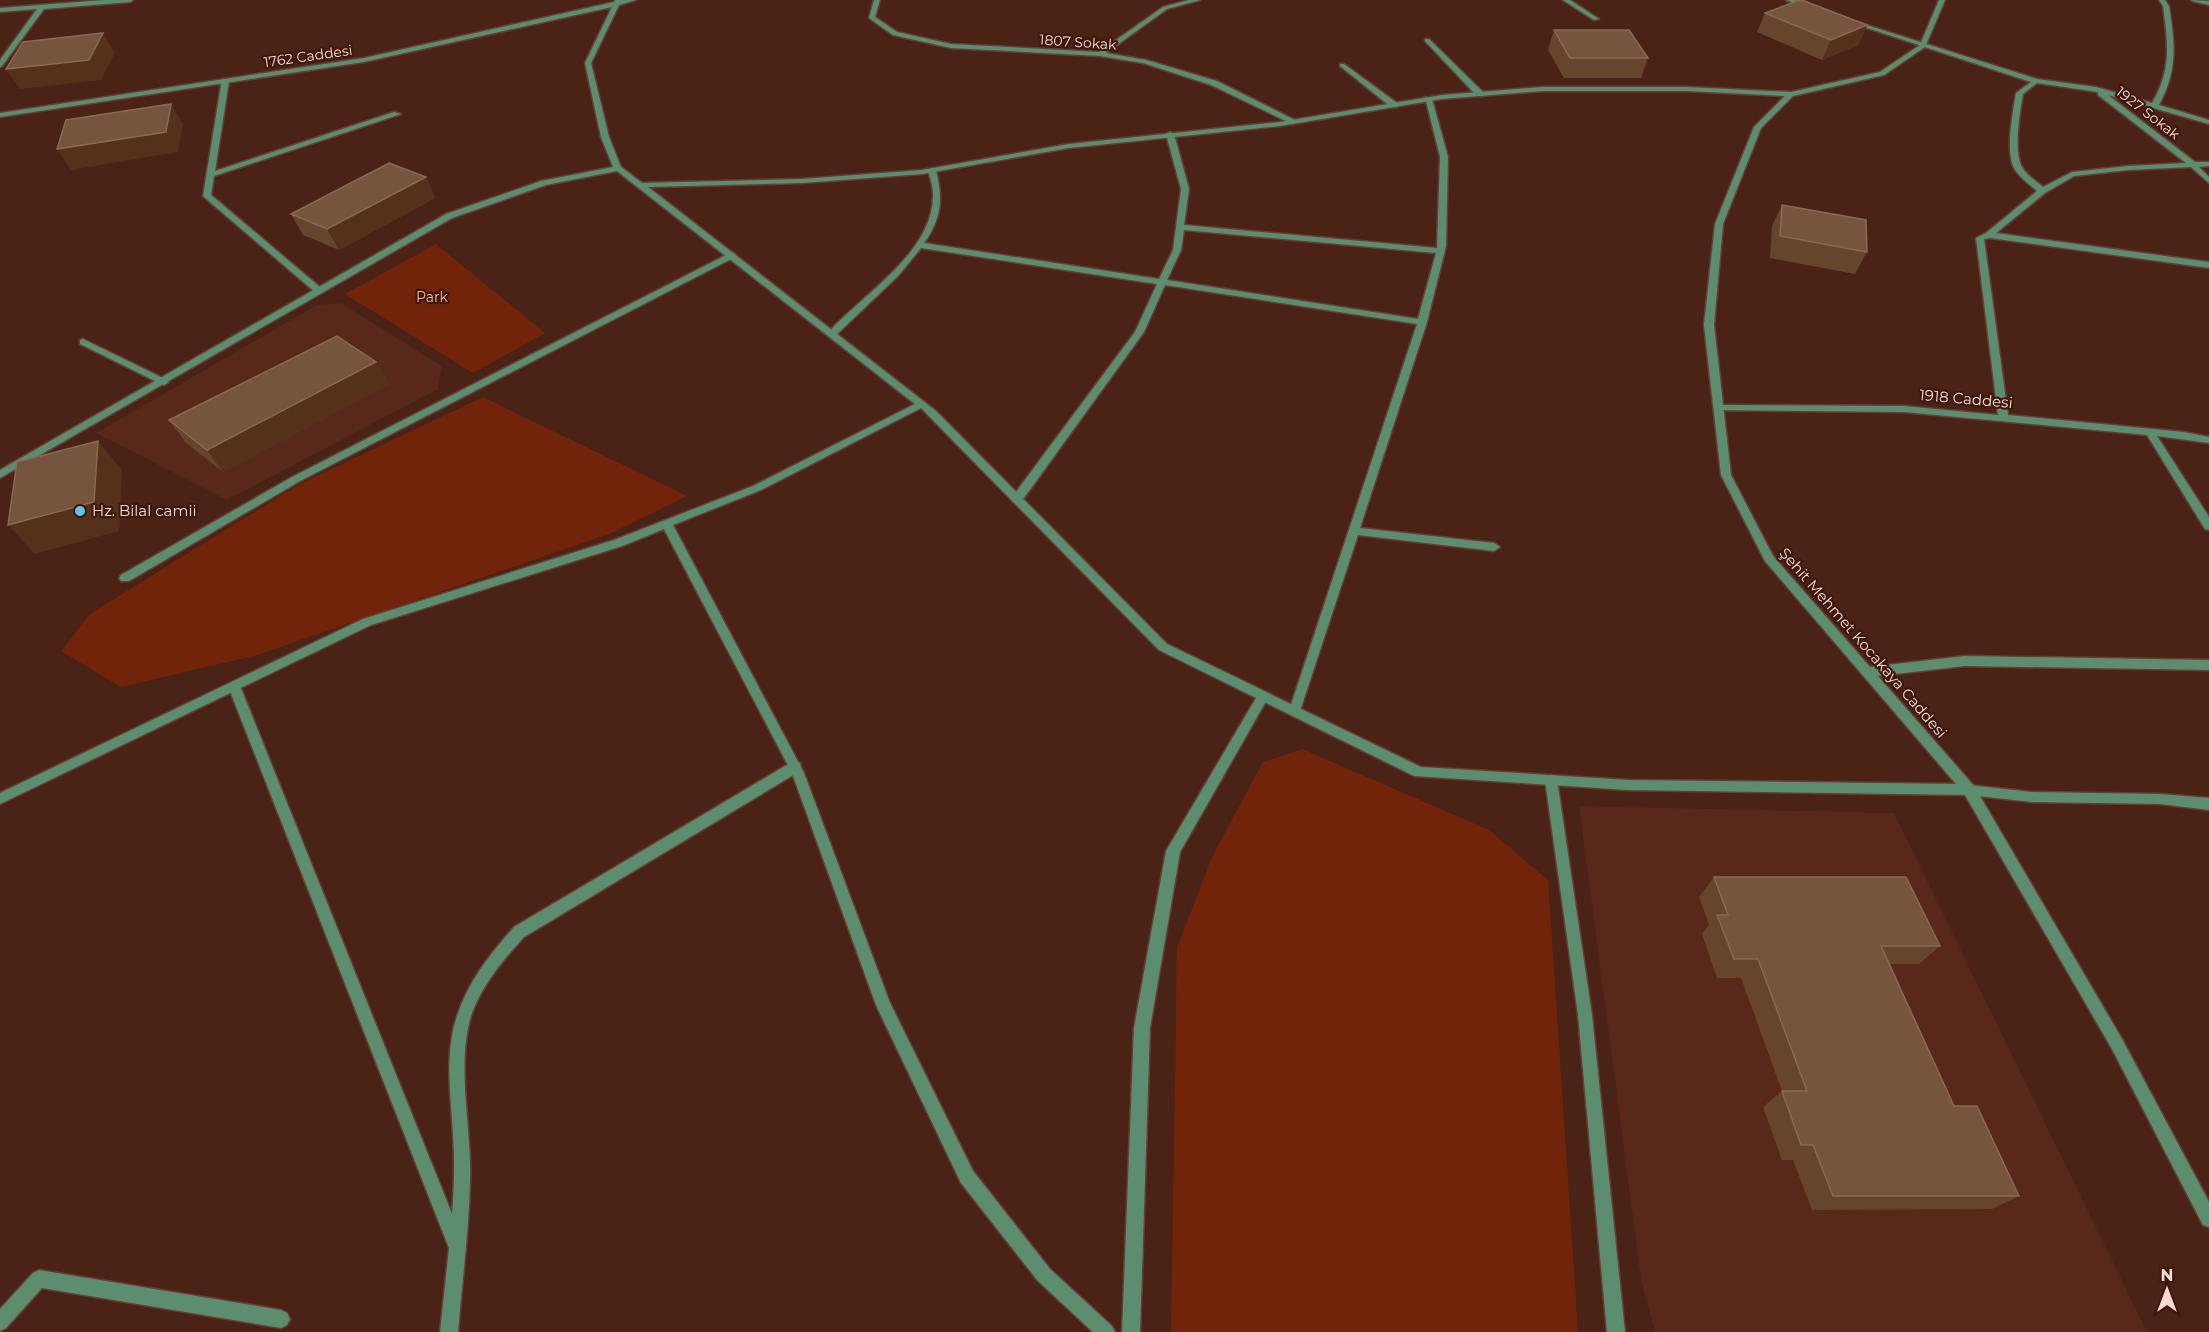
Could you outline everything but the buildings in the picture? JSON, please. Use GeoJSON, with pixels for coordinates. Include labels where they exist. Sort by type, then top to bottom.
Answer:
{"type":"FeatureCollection","features":[{"type":"Feature","properties":{"kind":"street"},"geometry":{"type":"LineString","coordinates":[[0,10],[130,0]]}},
{"type":"Feature","properties":{"kind":"street","name":"1762 Caddesi"},"geometry":{"type":"LineString","coordinates":[[0,115],[364,60],[633,0]]}},
{"type":"Feature","properties":{"kind":"street","name":"1807 Sokak"},"geometry":{"type":"LineString","coordinates":[[877,0],[872,18],[895,34],[951,46],[1100,54],[1144,61],[1214,83],[1294,122]]}},
{"type":"Feature","properties":{"kind":"street"},"geometry":{"type":"LineString","coordinates":[[1100,54],[1165,8],[1197,0]]}},
{"type":"Feature","properties":{"kind":"street"},"geometry":{"type":"LineString","coordinates":[[1566,0],[1596,19]]}},
{"type":"Feature","properties":{"kind":"street"},"geometry":{"type":"LineString","coordinates":[[1789,0],[1822,12]]}},
{"type":"Feature","properties":{"kind":"street"},"geometry":{"type":"LineString","coordinates":[[639,184],[802,181],[932,170],[1069,146],[1294,122],[1428,99],[1543,89],[1687,89],[1791,94],[1882,74],[1923,46],[1942,0]]}},
{"type":"Feature","properties":{"kind":"street"},"geometry":{"type":"LineString","coordinates":[[2156,105],[2168,86],[2173,60],[2166,6],[2162,0]]}},
{"type":"Feature","properties":{"kind":"street"},"geometry":{"type":"LineString","coordinates":[[2194,0],[2209,3]]}},
{"type":"Feature","properties":{"kind":"street"},"geometry":{"type":"LineString","coordinates":[[618,2],[588,63],[605,137],[618,168],[922,404],[1163,647],[1419,772],[1628,785],[1969,790],[2031,797],[2160,799],[2209,804]]}},
{"type":"Feature","properties":{"kind":"street"},"geometry":{"type":"LineString","coordinates":[[0,65],[42,7]]}},
{"type":"Feature","properties":{"kind":"street","name":"1927 Sokak"},"geometry":{"type":"LineString","coordinates":[[1845,19],[2036,81],[2096,89],[2192,164],[2209,181]]}},
{"type":"Feature","properties":{"kind":"street"},"geometry":{"type":"LineString","coordinates":[[1427,40],[1480,94]]}},
{"type":"Feature","properties":{"kind":"street"},"geometry":{"type":"LineString","coordinates":[[1342,65],[1394,105]]}},
{"type":"Feature","properties":{"kind":"street"},"geometry":{"type":"LineString","coordinates":[[225,81],[207,196],[318,290]]}},
{"type":"Feature","properties":{"kind":"street"},"geometry":{"type":"LineString","coordinates":[[2036,81],[2020,93],[2015,116],[2015,155],[2018,167],[2042,191]]}},
{"type":"Feature","properties":{"kind":"street"},"geometry":{"type":"LineString","coordinates":[[2096,89],[2209,122]]}},
{"type":"Feature","properties":{"kind":"street","name":"Şehit Mehmet Kocakaya Caddesi"},"geometry":{"type":"LineString","coordinates":[[1791,94],[1758,127],[1719,224],[1709,325],[1726,475],[1769,558],[1969,790],[2204,1198],[2209,1219]]}},
{"type":"Feature","properties":{"kind":"street"},"geometry":{"type":"LineString","coordinates":[[1295,711],[1422,322],[1441,250],[1444,157],[1428,99]]}},
{"type":"Feature","properties":{"kind":"street"},"geometry":{"type":"LineString","coordinates":[[210,176],[397,114]]}},
{"type":"Feature","properties":{"kind":"street"},"geometry":{"type":"LineString","coordinates":[[1017,499],[1139,332],[1177,250],[1185,189],[1170,134]]}},
{"type":"Feature","properties":{"kind":"street"},"geometry":{"type":"LineString","coordinates":[[2003,418],[1980,238],[1989,235],[2042,191],[2073,174],[2209,164]]}},
{"type":"Feature","properties":{"kind":"street"},"geometry":{"type":"LineString","coordinates":[[0,475],[449,216],[544,183],[618,168]]}},
{"type":"Feature","properties":{"kind":"street"},"geometry":{"type":"LineString","coordinates":[[832,334],[912,256],[927,232],[938,201],[932,170]]}},
{"type":"Feature","properties":{"kind":"street"},"geometry":{"type":"LineString","coordinates":[[1180,227],[1441,250]]}},
{"type":"Feature","properties":{"kind":"street"},"geometry":{"type":"LineString","coordinates":[[1989,235],[2209,265]]}},
{"type":"Feature","properties":{"kind":"street"},"geometry":{"type":"LineString","coordinates":[[919,245],[1422,322]]}},
{"type":"Feature","properties":{"kind":"street"},"geometry":{"type":"LineString","coordinates":[[125,579],[296,479],[732,255]]}},
{"type":"Feature","properties":{"kind":"street"},"geometry":{"type":"LineString","coordinates":[[84,342],[164,382]]}},
{"type":"Feature","properties":{"kind":"street"},"geometry":{"type":"LineString","coordinates":[[0,799],[367,622],[618,543],[667,524],[758,488],[922,404]]}},
{"type":"Feature","properties":{"kind":"street","name":"1918 Caddesi"},"geometry":{"type":"LineString","coordinates":[[1718,408],[1904,409],[2150,432],[2209,440]]}},
{"type":"Feature","properties":{"kind":"street"},"geometry":{"type":"LineString","coordinates":[[2150,432],[2209,526]]}},
{"type":"Feature","properties":{"kind":"street"},"geometry":{"type":"LineString","coordinates":[[667,524],[795,767],[883,1005],[968,1177],[1044,1275],[1106,1332]]}},
{"type":"Feature","properties":{"kind":"street"},"geometry":{"type":"LineString","coordinates":[[1354,531],[1494,547]]}},
{"type":"Feature","properties":{"kind":"street"},"geometry":{"type":"LineString","coordinates":[[1869,672],[1965,661],[2209,665]]}},
{"type":"Feature","properties":{"kind":"street"},"geometry":{"type":"LineString","coordinates":[[234,686],[456,1246]]}},
{"type":"Feature","properties":{"kind":"street"},"geometry":{"type":"LineString","coordinates":[[1131,1332],[1142,1028],[1173,851],[1263,696]]}},
{"type":"Feature","properties":{"kind":"street"},"geometry":{"type":"LineString","coordinates":[[449,1332],[462,1181],[458,1048],[466,1013],[479,982],[496,957],[519,932],[795,767]]}},
{"type":"Feature","properties":{"kind":"street"},"geometry":{"type":"LineString","coordinates":[[1551,780],[1585,1015],[1616,1332]]}},
{"type":"Feature","properties":{"kind":"street"},"geometry":{"type":"LineString","coordinates":[[0,1322],[39,1279],[281,1319]]}},
{"type":"Feature","properties":{"kind":"shaded area"},"geometry":{"type":"Polygon","coordinates":[[[341,303],[442,366],[438,389],[227,500],[96,433],[317,305],[341,303]]]}},
{"type":"Feature","properties":{"kind":"shaded area"},"geometry":{"type":"Polygon","coordinates":[[[1579,806],[1894,813],[2147,1332],[1655,1332],[1641,1279],[1579,806]]]}},
{"type":"Feature","properties":{"kind":"green space","name":"Park"},"geometry":{"type":"Polygon","coordinates":[[[436,244],[545,333],[473,373],[345,294],[436,244]]]}},
{"type":"Feature","properties":{"kind":"green space"},"geometry":{"type":"Polygon","coordinates":[[[483,397],[687,496],[609,534],[257,655],[121,687],[61,651],[90,614],[298,485],[483,397]]]}},
{"type":"Feature","properties":{"kind":"green space"},"geometry":{"type":"Polygon","coordinates":[[[1302,749],[1489,830],[1548,880],[1578,1332],[1171,1332],[1177,948],[1212,857],[1263,762],[1302,749]]]}},
{"type":"Feature","properties":{"kind":"place","name":"Hz. Bilal camii"},"geometry":{"type":"Point","coordinates":[80,511]}}]}
